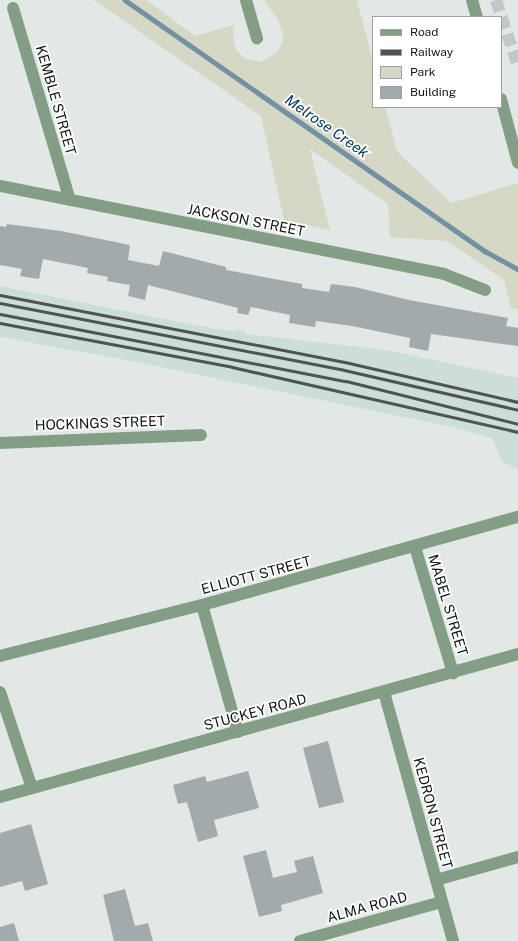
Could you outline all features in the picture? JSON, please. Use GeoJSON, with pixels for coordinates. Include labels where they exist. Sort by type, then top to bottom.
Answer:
{"type":"FeatureCollection","features":[{"type":"Feature","properties":{"kind":"street"},"geometry":{"type":"LineString","coordinates":[[246,0],[257,38]]}},
{"type":"Feature","properties":{"kind":"street"},"geometry":{"type":"LineString","coordinates":[[472,0],[477,16]]}},
{"type":"Feature","properties":{"kind":"street","name":"KEMBLE STREET"},"geometry":{"type":"LineString","coordinates":[[13,8],[70,200]]}},
{"type":"Feature","properties":{"kind":"street"},"geometry":{"type":"LineString","coordinates":[[502,103],[518,163]]}},
{"type":"Feature","properties":{"kind":"street","name":"JACKSON STREET"},"geometry":{"type":"LineString","coordinates":[[0,186],[444,274],[485,290]]}},
{"type":"Feature","properties":{"kind":"street","name":"HOCKINGS STREET"},"geometry":{"type":"LineString","coordinates":[[0,443],[201,435]]}},
{"type":"Feature","properties":{"kind":"street","name":"ELLIOTT STREET"},"geometry":{"type":"LineString","coordinates":[[0,656],[202,605],[415,547],[518,517]]}},
{"type":"Feature","properties":{"kind":"street","name":"MABEL STREET"},"geometry":{"type":"LineString","coordinates":[[415,547],[453,673]]}},
{"type":"Feature","properties":{"kind":"street"},"geometry":{"type":"LineString","coordinates":[[202,605],[238,732]]}},
{"type":"Feature","properties":{"kind":"street","name":"STUCKEY ROAD"},"geometry":{"type":"LineString","coordinates":[[0,797],[518,654]]}},
{"type":"Feature","properties":{"kind":"street"},"geometry":{"type":"LineString","coordinates":[[0,692],[32,788]]}},
{"type":"Feature","properties":{"kind":"street","name":"KEDRON STREET"},"geometry":{"type":"LineString","coordinates":[[384,692],[452,941]]}},
{"type":"Feature","properties":{"kind":"street"},"geometry":{"type":"LineString","coordinates":[[436,880],[518,857]]}},
{"type":"Feature","properties":{"kind":"street","name":"ALMA ROAD"},"geometry":{"type":"LineString","coordinates":[[300,941],[442,902]]}},
{"type":"Feature","properties":{"kind":"shaded area"},"geometry":{"type":"Polygon","coordinates":[[[0,286],[164,319],[236,332],[236,329],[245,331],[245,334],[387,350],[518,378],[518,469],[502,462],[492,438],[453,427],[126,360],[0,337],[0,286]]]}},
{"type":"Feature","properties":{"kind":"green space"},"geometry":{"type":"Polygon","coordinates":[[[94,0],[146,0],[195,36],[234,25],[233,40],[236,49],[244,58],[261,62],[278,52],[284,38],[278,20],[264,0],[357,0],[372,57],[372,108],[385,108],[397,151],[451,203],[518,183],[518,309],[511,308],[504,280],[447,241],[390,237],[388,204],[310,149],[330,230],[284,220],[261,116],[94,0]]]}},
{"type":"Feature","properties":{"kind":"building"},"geometry":{"type":"Polygon","coordinates":[[[7,224],[61,231],[130,245],[128,260],[159,266],[163,251],[226,267],[226,270],[302,284],[302,288],[329,292],[331,284],[355,287],[409,300],[508,318],[506,326],[518,328],[518,346],[431,334],[428,351],[409,347],[410,338],[352,326],[316,321],[315,327],[289,323],[290,315],[251,307],[248,315],[237,313],[238,308],[148,285],[145,300],[128,296],[130,285],[107,281],[108,277],[87,273],[88,268],[43,259],[39,279],[20,276],[22,269],[0,265],[0,226],[6,227],[7,224]]]}},
{"type":"Feature","properties":{"kind":"building"},"geometry":{"type":"Polygon","coordinates":[[[328,741],[344,802],[319,808],[303,748],[328,741]]]}},
{"type":"Feature","properties":{"kind":"building"},"geometry":{"type":"Polygon","coordinates":[[[248,771],[259,808],[214,820],[218,836],[198,842],[187,802],[178,804],[173,785],[205,776],[207,782],[248,771]]]}},
{"type":"Feature","properties":{"kind":"building"},"geometry":{"type":"Polygon","coordinates":[[[31,824],[48,884],[25,891],[22,881],[0,887],[0,833],[31,824]]]}},
{"type":"Feature","properties":{"kind":"building"},"geometry":{"type":"Polygon","coordinates":[[[266,850],[273,878],[297,872],[294,861],[313,856],[323,893],[281,905],[282,911],[259,917],[243,856],[266,850]]]}},
{"type":"Feature","properties":{"kind":"building"},"geometry":{"type":"Polygon","coordinates":[[[125,889],[135,926],[148,923],[153,941],[114,941],[103,895],[125,889]]]}},
{"type":"Feature","properties":{"kind":"building"},"geometry":{"type":"Polygon","coordinates":[[[14,923],[19,941],[0,941],[0,927],[14,923]]]}},
{"type":"Feature","properties":{"kind":"waterway","name":"Melrose Creek"},"geometry":{"type":"LineString","coordinates":[[125,0],[485,251],[518,269]]}},
{"type":"Feature","properties":{"kind":"tunnel"},"geometry":{"type":"LineString","coordinates":[[496,0],[501,16]]}},
{"type":"Feature","properties":{"kind":"tunnel"},"geometry":{"type":"LineString","coordinates":[[502,18],[518,66]]}},
{"type":"Feature","properties":{"kind":"railway"},"geometry":{"type":"LineString","coordinates":[[0,295],[349,363],[518,402]]}},
{"type":"Feature","properties":{"kind":"railway"},"geometry":{"type":"LineString","coordinates":[[0,303],[344,370],[518,410]]}},
{"type":"Feature","properties":{"kind":"railway"},"geometry":{"type":"LineString","coordinates":[[0,314],[346,381],[518,424]]}},
{"type":"Feature","properties":{"kind":"railway"},"geometry":{"type":"LineString","coordinates":[[0,323],[232,367],[518,432]]}}]}
